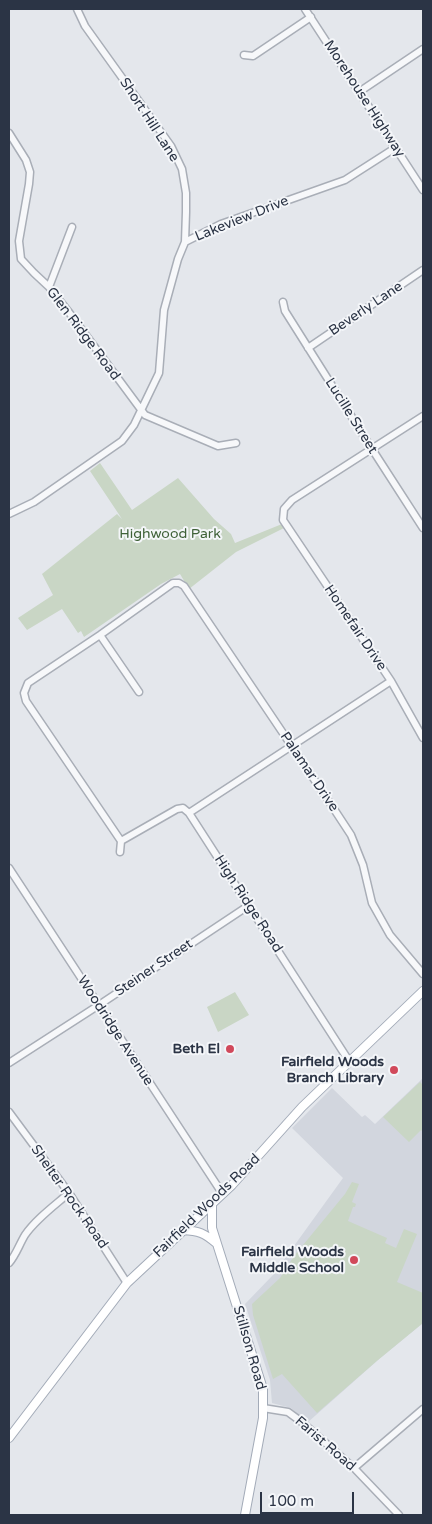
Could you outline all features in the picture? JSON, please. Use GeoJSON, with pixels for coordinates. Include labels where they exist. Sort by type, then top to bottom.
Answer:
{"type":"FeatureCollection","features":[{"type":"Feature","properties":{"kind":"main road","name":"Fairfield Woods Road"},"geometry":{"type":"LineString","coordinates":[[9,1438],[127,1283],[212,1204],[255,1160],[302,1106],[423,990]]}},
{"type":"Feature","properties":{"kind":"main road","name":"Stillson Road"},"geometry":{"type":"LineString","coordinates":[[212,1204],[212,1228],[216,1243],[262,1389],[264,1408],[245,1515]]}},
{"type":"Feature","properties":{"kind":"main road"},"geometry":{"type":"LineString","coordinates":[[183,1230],[197,1231],[216,1243]]}},
{"type":"Feature","properties":{"kind":"street","name":"Short Hill Lane"},"geometry":{"type":"LineString","coordinates":[[77,9],[85,26],[171,146],[182,170],[186,202],[185,242]]}},
{"type":"Feature","properties":{"kind":"street","name":"Morehouse Highway"},"geometry":{"type":"LineString","coordinates":[[305,9],[423,190]]}},
{"type":"Feature","properties":{"kind":"street"},"geometry":{"type":"LineString","coordinates":[[244,55],[253,56],[310,17]]}},
{"type":"Feature","properties":{"kind":"street"},"geometry":{"type":"LineString","coordinates":[[359,92],[423,49]]}},
{"type":"Feature","properties":{"kind":"street","name":"Glen Ridge Road"},"geometry":{"type":"LineString","coordinates":[[9,133],[26,160],[30,172],[18,241],[21,259],[49,287],[68,311],[145,416],[218,446],[236,443]]}},
{"type":"Feature","properties":{"kind":"street","name":"Lakeview Drive"},"geometry":{"type":"LineString","coordinates":[[9,514],[34,502],[122,441],[134,425],[159,373],[164,310],[178,259],[185,242],[222,224],[345,180],[395,148]]}},
{"type":"Feature","properties":{"kind":"street"},"geometry":{"type":"LineString","coordinates":[[49,287],[72,227]]}},
{"type":"Feature","properties":{"kind":"street","name":"Beverly Lane"},"geometry":{"type":"LineString","coordinates":[[308,348],[423,270]]}},
{"type":"Feature","properties":{"kind":"street","name":"Lucille Street"},"geometry":{"type":"LineString","coordinates":[[283,302],[284,311],[423,528]]}},
{"type":"Feature","properties":{"kind":"street"},"geometry":{"type":"LineString","coordinates":[[372,449],[423,416]]}},
{"type":"Feature","properties":{"kind":"street","name":"Homefair Drive"},"geometry":{"type":"LineString","coordinates":[[372,449],[292,500],[284,509],[283,520],[391,681],[423,738]]}},
{"type":"Feature","properties":{"kind":"street","name":"Palamar Drive"},"geometry":{"type":"LineString","coordinates":[[100,635],[173,583],[179,583],[184,586],[351,835],[363,865],[372,903],[390,935],[423,974]]}},
{"type":"Feature","properties":{"kind":"street"},"geometry":{"type":"LineString","coordinates":[[120,852],[121,841],[26,701],[24,693],[28,683],[100,635],[139,692]]}},
{"type":"Feature","properties":{"kind":"street"},"geometry":{"type":"LineString","coordinates":[[121,841],[177,809],[183,808],[189,813],[391,681]]}},
{"type":"Feature","properties":{"kind":"street","name":"High Ridge Road"},"geometry":{"type":"LineString","coordinates":[[189,813],[349,1061]]}},
{"type":"Feature","properties":{"kind":"street","name":"Woodridge Avenue"},"geometry":{"type":"LineString","coordinates":[[9,868],[222,1194]]}},
{"type":"Feature","properties":{"kind":"street","name":"Steiner Street"},"geometry":{"type":"LineString","coordinates":[[9,1063],[248,906]]}},
{"type":"Feature","properties":{"kind":"street","name":"Shelter Rock Road"},"geometry":{"type":"LineString","coordinates":[[9,1112],[69,1193],[127,1283]]}},
{"type":"Feature","properties":{"kind":"street"},"geometry":{"type":"LineString","coordinates":[[9,1263],[25,1235],[46,1212],[69,1193]]}},
{"type":"Feature","properties":{"kind":"street","name":"Farist Road"},"geometry":{"type":"LineString","coordinates":[[264,1408],[288,1412],[303,1423],[354,1468],[399,1515]]}},
{"type":"Feature","properties":{"kind":"street"},"geometry":{"type":"LineString","coordinates":[[354,1468],[423,1409]]}},
{"type":"Feature","properties":{"kind":"shaded area","name":"Fairfield Woods Middle School"},"geometry":{"type":"Polygon","coordinates":[[[423,1078],[423,1323],[307,1423],[291,1408],[272,1403],[270,1380],[245,1304],[273,1275],[343,1178],[292,1128],[332,1088],[362,1117],[365,1115],[375,1124],[423,1078]]]}},
{"type":"Feature","properties":{"kind":"green space","name":"Highwood Park"},"geometry":{"type":"Polygon","coordinates":[[[100,463],[132,510],[178,478],[214,519],[231,534],[235,543],[282,524],[284,528],[236,552],[189,589],[180,574],[161,584],[84,637],[81,631],[78,633],[62,609],[27,630],[18,618],[53,595],[42,574],[117,514],[122,519],[90,471],[100,463]]]}},
{"type":"Feature","properties":{"kind":"green space"},"geometry":{"type":"Polygon","coordinates":[[[235,992],[249,1015],[218,1032],[207,1007],[235,992]]]}},
{"type":"Feature","properties":{"kind":"green space"},"geometry":{"type":"Polygon","coordinates":[[[420,1082],[423,1085],[423,1132],[421,1130],[409,1142],[383,1117],[420,1082]]]}},
{"type":"Feature","properties":{"kind":"green space"},"geometry":{"type":"Polygon","coordinates":[[[352,1182],[359,1184],[352,1202],[356,1204],[348,1221],[387,1238],[385,1243],[396,1248],[404,1229],[417,1234],[397,1282],[423,1293],[423,1323],[317,1413],[282,1374],[273,1379],[253,1315],[252,1304],[280,1278],[294,1256],[345,1194],[352,1182]]]}},
{"type":"Feature","properties":{"kind":"place","name":"Beth El"},"geometry":{"type":"Point","coordinates":[230,1049]}},
{"type":"Feature","properties":{"kind":"place","name":"Fairfield Woods Branch Library"},"geometry":{"type":"Point","coordinates":[394,1070]}},
{"type":"Feature","properties":{"kind":"place","name":"Fairfield Woods Middle School"},"geometry":{"type":"Point","coordinates":[354,1260]}}]}
